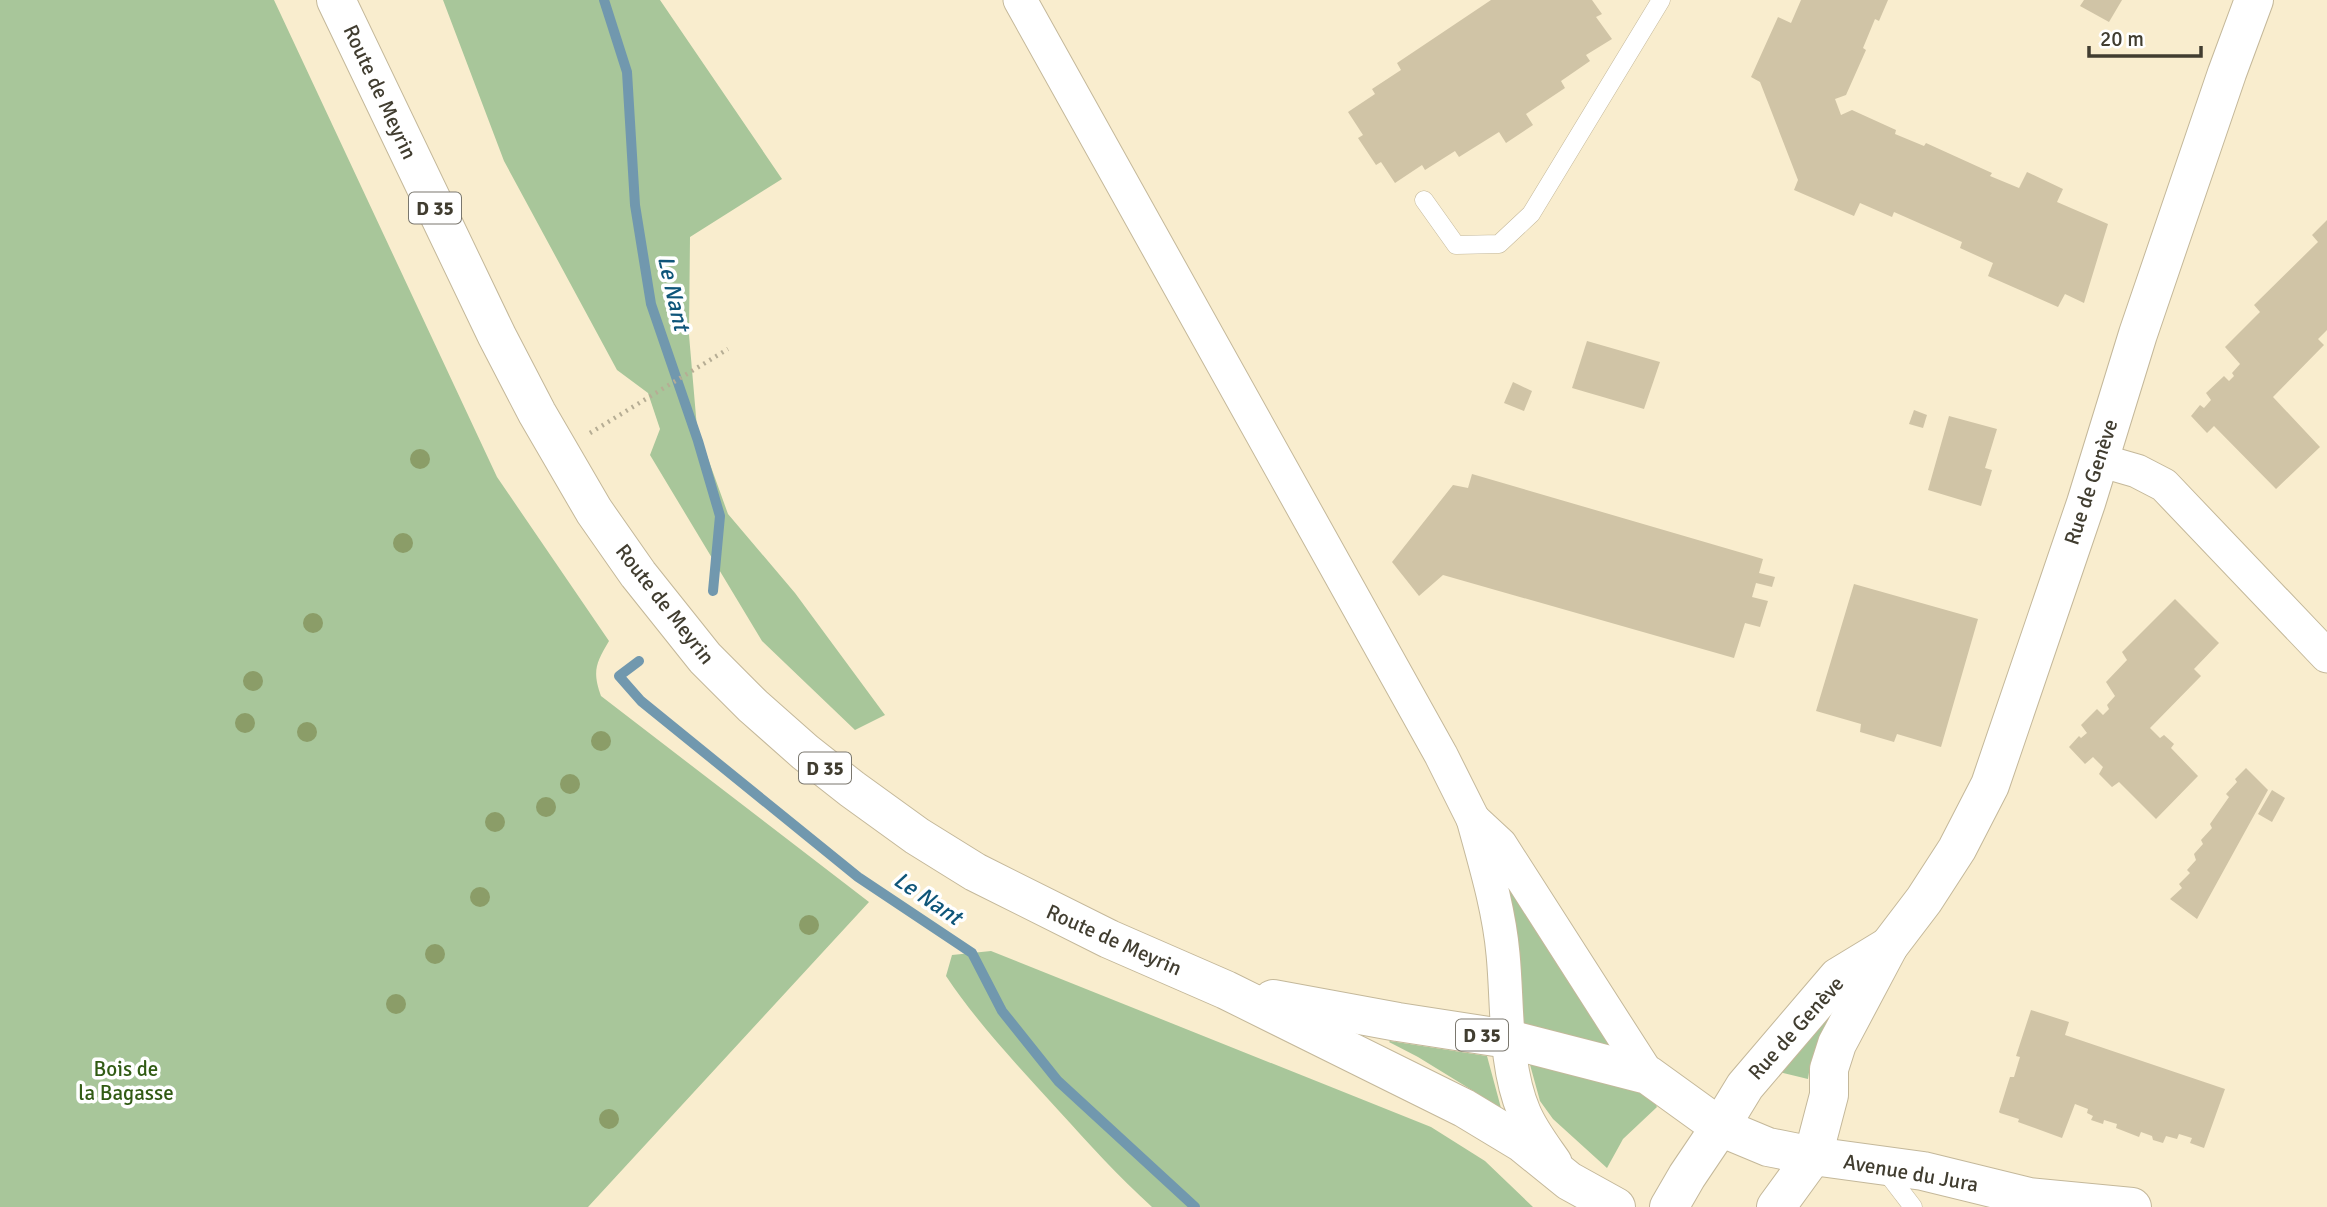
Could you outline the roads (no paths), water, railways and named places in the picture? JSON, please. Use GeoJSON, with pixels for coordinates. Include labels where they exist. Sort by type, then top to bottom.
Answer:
{"type":"FeatureCollection","features":[{"type":"Feature","properties":{"kind":"main road","name":"Route de Meyrin"},"geometry":{"type":"LineString","coordinates":[[336,0],[496,336],[559,452],[594,511],[638,574],[705,658],[752,706],[804,752],[918,836],[975,872],[1109,939],[1226,990],[1464,1108],[1522,1143],[1569,1181],[1616,1207]]}},
{"type":"Feature","properties":{"kind":"main road","name":"Rue de Genève"},"geometry":{"type":"LineString","coordinates":[[1813,1156],[1829,1095],[1829,1069],[1838,1044],[1889,946],[1924,900],[1950,859],[1990,785],[2143,321],[2254,0]]}},
{"type":"Feature","properties":{"kind":"main road","name":"Rue de Genève"},"geometry":{"type":"LineString","coordinates":[[1669,1207],[1745,1086],[1838,977],[1889,946]]}},
{"type":"Feature","properties":{"kind":"main road","name":"Route de Meyrin"},"geometry":{"type":"LineString","coordinates":[[1226,990],[1508,1039],[1648,1075],[1720,1127]]}},
{"type":"Feature","properties":{"kind":"main road","name":"Avenue du Jura"},"geometry":{"type":"LineString","coordinates":[[1720,1127],[1768,1147],[1923,1171],[2029,1198],[2132,1207]]}},
{"type":"Feature","properties":{"kind":"main road"},"geometry":{"type":"LineString","coordinates":[[1776,1207],[1813,1156]]}},
{"type":"Feature","properties":{"kind":"street"},"geometry":{"type":"LineString","coordinates":[[1020,0],[1434,743],[1472,819],[1486,865],[1503,953],[1508,1039],[1517,1091],[1535,1133],[1569,1181]]}},
{"type":"Feature","properties":{"kind":"street"},"geometry":{"type":"LineString","coordinates":[[2099,460],[2137,471],[2164,485],[2327,656]]}},
{"type":"Feature","properties":{"kind":"street"},"geometry":{"type":"LineString","coordinates":[[1472,819],[1500,844],[1648,1075]]}},
{"type":"Feature","properties":{"kind":"lane"},"geometry":{"type":"LineString","coordinates":[[1424,200],[1456,245],[1499,244],[1531,214],[1661,0]]}},
{"type":"Feature","properties":{"kind":"lane"},"geometry":{"type":"LineString","coordinates":[[1880,1165],[1913,1207]]}},
{"type":"Feature","properties":{"kind":"waterway","name":"Le Nant"},"geometry":{"type":"LineString","coordinates":[[604,0],[627,72],[635,205],[651,304],[698,441],[720,516],[713,591]]}},
{"type":"Feature","properties":{"kind":"waterway","name":"Le Nant"},"geometry":{"type":"LineString","coordinates":[[639,661],[619,676],[641,701],[858,877],[972,953],[1002,1011],[1058,1081],[1195,1207]]}},
{"type":"Feature","properties":{"kind":"park label","name":"Bois de la Bagasse"},"geometry":{"type":"Point","coordinates":[126,1081]}}]}
